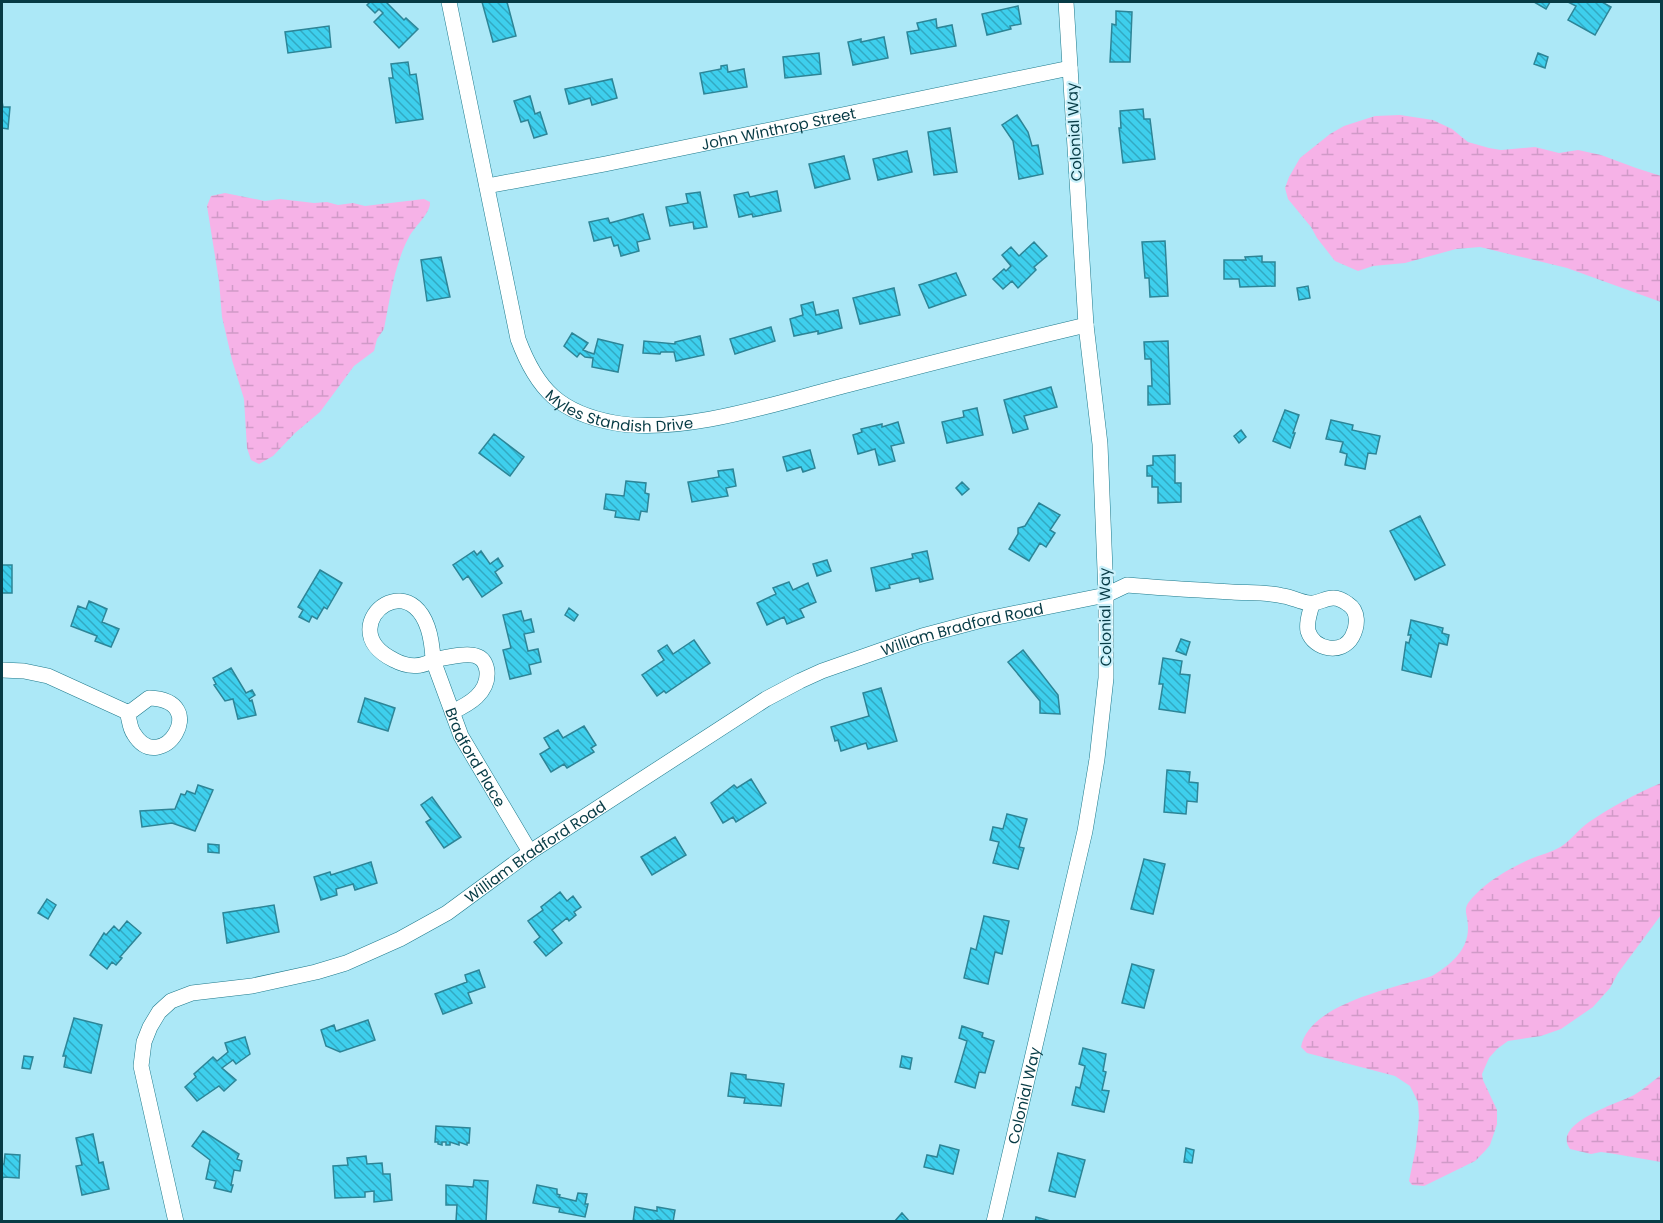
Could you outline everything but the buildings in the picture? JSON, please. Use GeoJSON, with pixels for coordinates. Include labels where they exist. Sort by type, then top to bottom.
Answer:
{"type":"FeatureCollection","features":[{"type":"Feature","properties":{"kind":"street","name":"Myles Standish Drive"},"geometry":{"type":"LineString","coordinates":[[449,2],[518,339],[531,371],[544,389],[561,403],[592,417],[613,423],[645,426],[685,423],[758,408],[1086,325]]}},
{"type":"Feature","properties":{"kind":"street","name":"Colonial Way"},"geometry":{"type":"LineString","coordinates":[[993,1221],[1089,813],[1106,678],[1106,595],[1100,444],[1086,325],[1066,2]]}},
{"type":"Feature","properties":{"kind":"street","name":"John Winthrop Street"},"geometry":{"type":"LineString","coordinates":[[487,186],[605,164],[1070,68]]}},
{"type":"Feature","properties":{"kind":"street","name":"William Bradford Road"},"geometry":{"type":"LineString","coordinates":[[176,1221],[141,1066],[146,1035],[154,1020],[171,1001],[192,993],[269,983],[346,963],[400,939],[447,913],[530,852],[766,699],[822,671],[932,633],[1106,595],[1127,585],[1280,595],[1311,604]]}},
{"type":"Feature","properties":{"kind":"street","name":"Bradford Place"},"geometry":{"type":"LineString","coordinates":[[434,660],[423,665],[411,666],[380,653],[374,645],[370,631],[378,609],[386,603],[407,602],[423,616],[432,638],[434,660],[465,743],[530,852]]}},
{"type":"Feature","properties":{"kind":"street"},"geometry":{"type":"LineString","coordinates":[[434,660],[471,654],[480,658],[486,666],[486,680],[479,694],[469,703],[452,712]]}},
{"type":"Feature","properties":{"kind":"street"},"geometry":{"type":"LineString","coordinates":[[2,670],[24,671],[48,676],[127,712]]}},
{"type":"Feature","properties":{"kind":"green space"},"geometry":{"type":"Polygon","coordinates":[[[1400,115],[1433,120],[1452,129],[1468,142],[1489,148],[1501,150],[1535,147],[1559,153],[1578,150],[1601,155],[1661,176],[1661,302],[1567,268],[1480,247],[1456,249],[1405,263],[1373,266],[1358,271],[1335,261],[1288,199],[1285,188],[1289,177],[1300,158],[1344,126],[1375,116],[1400,115]]]}},
{"type":"Feature","properties":{"kind":"green space"},"geometry":{"type":"Polygon","coordinates":[[[225,193],[265,201],[280,199],[314,203],[327,202],[338,205],[353,203],[365,206],[424,199],[430,202],[428,211],[404,248],[393,282],[384,329],[377,339],[374,351],[354,366],[320,412],[273,456],[259,464],[251,460],[247,448],[244,399],[222,317],[219,281],[207,206],[211,196],[225,193]]]}},
{"type":"Feature","properties":{"kind":"green space"},"geometry":{"type":"Polygon","coordinates":[[[1661,783],[1661,915],[1618,973],[1610,988],[1593,1007],[1561,1029],[1541,1036],[1508,1041],[1489,1058],[1482,1074],[1497,1110],[1497,1124],[1490,1145],[1485,1151],[1475,1161],[1424,1186],[1412,1185],[1409,1181],[1419,1117],[1418,1102],[1410,1086],[1395,1076],[1307,1053],[1301,1047],[1307,1032],[1336,1008],[1376,992],[1439,972],[1457,956],[1465,944],[1468,928],[1466,908],[1470,900],[1487,884],[1514,867],[1558,848],[1597,816],[1661,783]]]}},
{"type":"Feature","properties":{"kind":"green space"},"geometry":{"type":"Polygon","coordinates":[[[1661,1075],[1661,1162],[1601,1152],[1591,1154],[1570,1149],[1567,1140],[1570,1131],[1578,1123],[1589,1115],[1634,1095],[1661,1075]]]}}]}
